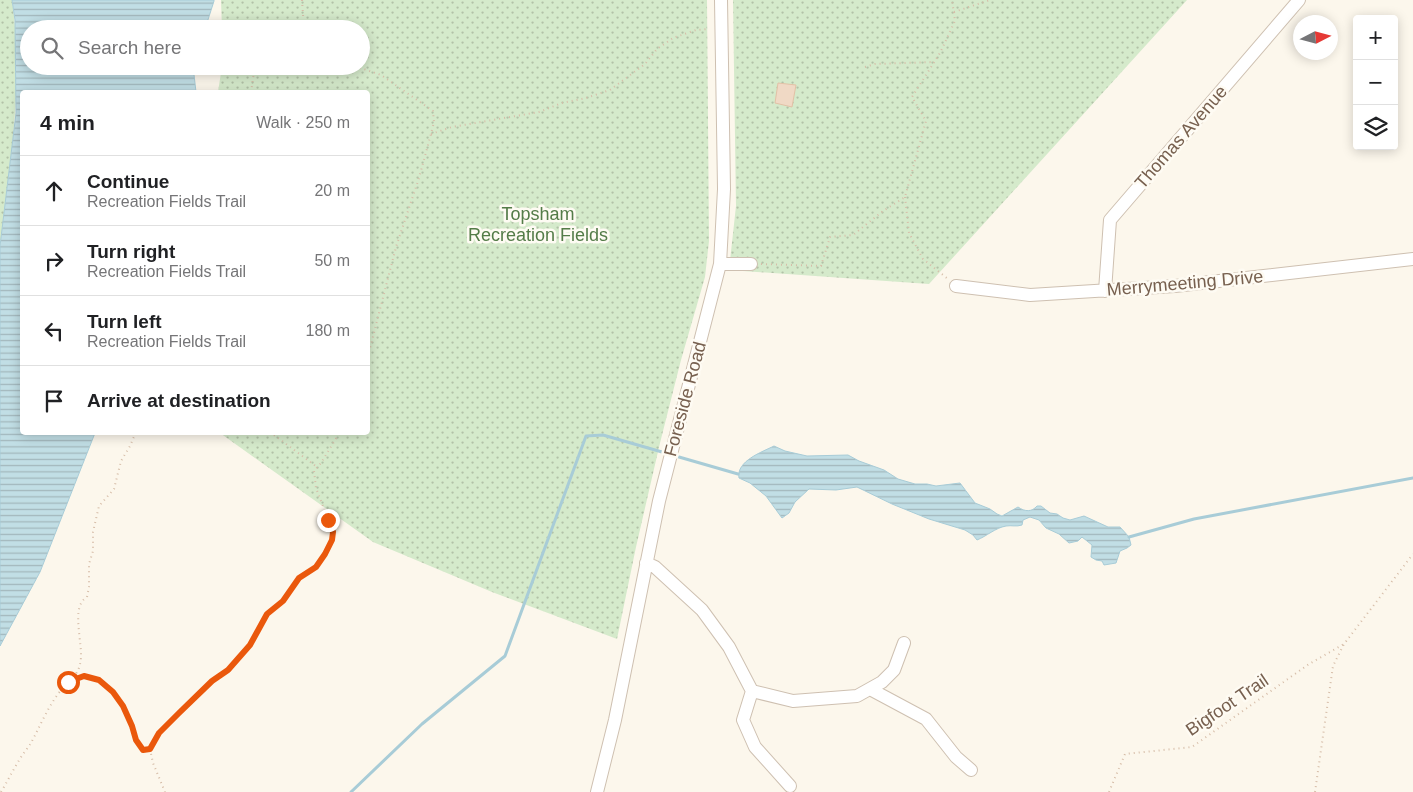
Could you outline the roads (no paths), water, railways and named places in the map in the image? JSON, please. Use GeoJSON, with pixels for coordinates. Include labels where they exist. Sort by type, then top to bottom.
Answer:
{"type":"FeatureCollection","features":[{"type":"Feature","properties":{"kind":"street","name":"Foreside Road"},"geometry":{"type":"LineString","coordinates":[[597,792],[616,720],[646,563],[666,474],[720,264],[724,189],[721,0]]}},
{"type":"Feature","properties":{"kind":"street","name":"Thomas Avenue"},"geometry":{"type":"LineString","coordinates":[[1105,291],[1110,220],[1299,0]]}},
{"type":"Feature","properties":{"kind":"street","name":"Merrymeeting Drive"},"geometry":{"type":"LineString","coordinates":[[956,286],[1030,295],[1105,291],[1175,286],[1413,259]]}},
{"type":"Feature","properties":{"kind":"street"},"geometry":{"type":"LineString","coordinates":[[720,264],[751,264]]}},
{"type":"Feature","properties":{"kind":"street"},"geometry":{"type":"LineString","coordinates":[[646,563],[655,567],[702,610],[729,647],[752,691],[743,720],[755,747],[790,786]]}},
{"type":"Feature","properties":{"kind":"street"},"geometry":{"type":"LineString","coordinates":[[752,691],[793,700],[857,696],[882,682],[894,670],[904,643]]}},
{"type":"Feature","properties":{"kind":"street"},"geometry":{"type":"LineString","coordinates":[[870,689],[926,719],[956,757],[971,770]]}},
{"type":"Feature","properties":{"kind":"water"},"geometry":{"type":"Polygon","coordinates":[[[12,0],[214,0],[208,20],[20,20],[20,75],[194,75],[196,90],[20,90],[20,435],[94,435],[40,572],[0,646],[0,246],[16,113],[15,20],[12,0]]]}},
{"type":"Feature","properties":{"kind":"water"},"geometry":{"type":"Polygon","coordinates":[[[774,446],[785,451],[807,456],[848,455],[884,470],[898,479],[915,484],[936,486],[960,483],[975,503],[1002,516],[1018,507],[1028,511],[1041,506],[1050,513],[1070,520],[1084,516],[1108,527],[1120,527],[1129,537],[1131,545],[1120,551],[1116,563],[1104,565],[1102,561],[1091,557],[1092,545],[1082,537],[1078,541],[1069,543],[1059,534],[1046,528],[1039,520],[1030,517],[1023,520],[1022,525],[1002,527],[977,540],[965,530],[929,519],[857,487],[836,490],[809,489],[795,502],[789,513],[782,518],[766,496],[750,483],[739,478],[739,472],[746,462],[774,446]]]}},
{"type":"Feature","properties":{"kind":"waterway"},"geometry":{"type":"LineString","coordinates":[[351,792],[422,724],[505,656],[586,436],[603,435],[662,452]]}},
{"type":"Feature","properties":{"kind":"waterway"},"geometry":{"type":"LineString","coordinates":[[679,457],[738,474]]}},
{"type":"Feature","properties":{"kind":"waterway"},"geometry":{"type":"LineString","coordinates":[[1129,537],[1194,519],[1413,478]]}},
{"type":"Feature","properties":{"kind":"park label","name":"Topsham Recreation Fields"},"geometry":{"type":"Point","coordinates":[538,224]}}]}
